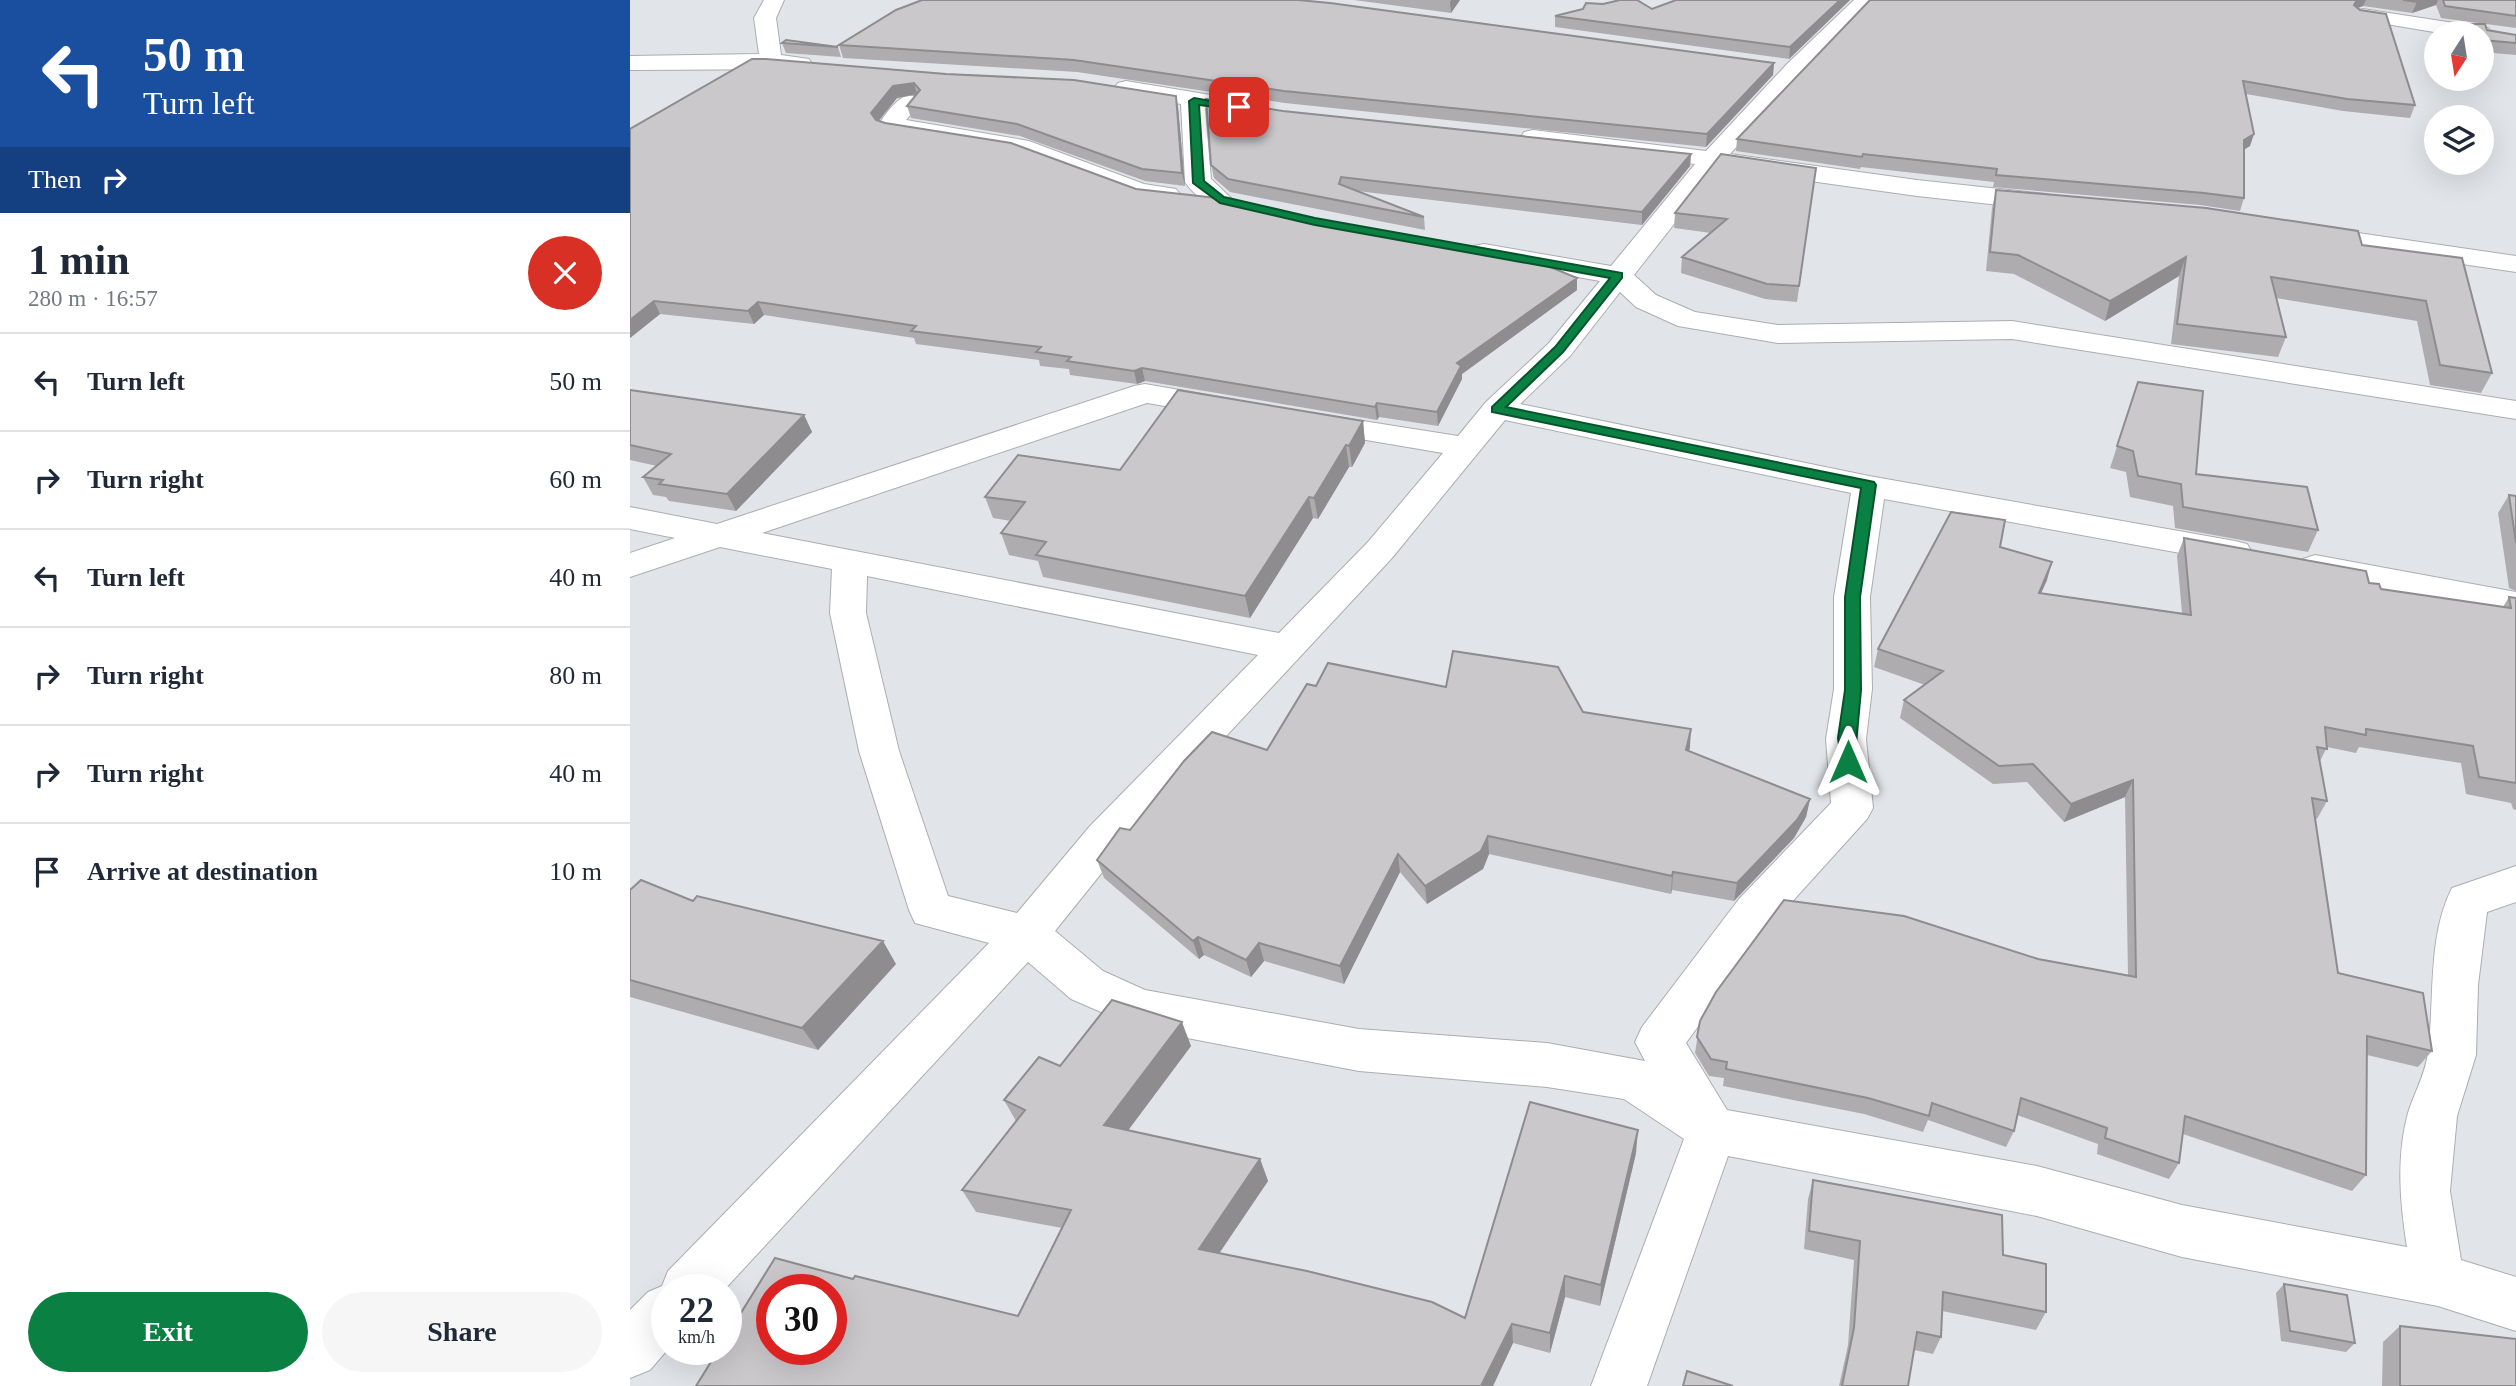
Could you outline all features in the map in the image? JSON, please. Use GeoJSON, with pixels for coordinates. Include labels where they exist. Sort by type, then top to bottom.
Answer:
{"type":"FeatureCollection","features":[{"type":"Feature","properties":{"kind":"street"},"geometry":{"type":"LineString","coordinates":[[771,61],[765,18],[774,0]]}},
{"type":"Feature","properties":{"kind":"street"},"geometry":{"type":"LineString","coordinates":[[702,1274],[1026,934],[1105,838],[1380,550],[1497,409],[1559,350],[1713,158],[1781,67],[1866,0]]}},
{"type":"Feature","properties":{"kind":"street"},"geometry":{"type":"LineString","coordinates":[[2363,15],[2424,24]]}},
{"type":"Feature","properties":{"kind":"street"},"geometry":{"type":"LineString","coordinates":[[2494,35],[2504,37]]}},
{"type":"Feature","properties":{"kind":"street"},"geometry":{"type":"LineString","coordinates":[[630,63],[771,61],[826,66]]}},
{"type":"Feature","properties":{"kind":"street"},"geometry":{"type":"LineString","coordinates":[[1109,86],[1285,113]]}},
{"type":"Feature","properties":{"kind":"street"},"geometry":{"type":"LineString","coordinates":[[1194,101],[1198,183],[1220,200]]}},
{"type":"Feature","properties":{"kind":"street"},"geometry":{"type":"LineString","coordinates":[[909,102],[890,125],[1020,146],[1140,191],[1220,200],[1247,206]]}},
{"type":"Feature","properties":{"kind":"street"},"geometry":{"type":"LineString","coordinates":[[1514,135],[1713,158],[1971,196],[2069,205]]}},
{"type":"Feature","properties":{"kind":"street"},"geometry":{"type":"LineString","coordinates":[[2285,230],[2516,264]]}},
{"type":"Feature","properties":{"kind":"street"},"geometry":{"type":"LineString","coordinates":[[1466,249],[1618,276],[1646,301],[1688,320],[1778,334],[2012,330],[2516,410]]}},
{"type":"Feature","properties":{"kind":"street"},"geometry":{"type":"LineString","coordinates":[[630,565],[1145,393],[1466,447]]}},
{"type":"Feature","properties":{"kind":"street"},"geometry":{"type":"LineString","coordinates":[[1497,409],[1869,485],[2516,604]]}},
{"type":"Feature","properties":{"kind":"street"},"geometry":{"type":"LineString","coordinates":[[1712,1130],[1659,1042],[1755,912],[1852,808],[1846,738],[1853,690],[1852,597],[1869,485]]}},
{"type":"Feature","properties":{"kind":"street"},"geometry":{"type":"LineString","coordinates":[[630,518],[1285,647]]}},
{"type":"Feature","properties":{"kind":"street"},"geometry":{"type":"LineString","coordinates":[[850,561],[848,613],[879,751],[931,910],[1026,934],[1087,985],[1140,1009],[1359,1050],[1547,1065],[1634,1079],[1712,1130],[2037,1191],[2182,1231],[2438,1279],[2516,1304]]}},
{"type":"Feature","properties":{"kind":"street"},"geometry":{"type":"LineString","coordinates":[[2438,1279],[2424,1191],[2432,1116],[2452,1055],[2460,937],[2467,901],[2516,884]]}},
{"type":"Feature","properties":{"kind":"street"},"geometry":{"type":"LineString","coordinates":[[1619,1386],[1712,1130]]}},
{"type":"Feature","properties":{"kind":"street"},"geometry":{"type":"LineString","coordinates":[[630,1350],[651,1328]]}},
{"type":"Feature","properties":{"kind":"building"},"geometry":{"type":"Polygon","coordinates":[[[922,0],[1298,0],[1774,63],[1707,134],[1284,91],[1074,60],[839,45],[896,10],[922,0]]]}},
{"type":"Feature","properties":{"kind":"building"},"geometry":{"type":"Polygon","coordinates":[[[1637,0],[1652,9],[1676,0],[1840,0],[1790,47],[1555,16],[1583,9],[1586,3],[1603,4],[1637,0]]]}},
{"type":"Feature","properties":{"kind":"building"},"geometry":{"type":"Polygon","coordinates":[[[1870,0],[2357,0],[2354,5],[2360,10],[2386,14],[2415,105],[2347,99],[2243,81],[2254,134],[2244,140],[2244,198],[1996,175],[1997,169],[1863,154],[1862,157],[1737,139],[1870,0]]]}},
{"type":"Feature","properties":{"kind":"building"},"geometry":{"type":"Polygon","coordinates":[[[2443,0],[2516,0],[2516,16],[2445,6],[2443,0]]]}},
{"type":"Feature","properties":{"kind":"building"},"geometry":{"type":"Polygon","coordinates":[[[2494,31],[2516,35],[2516,43],[2494,41],[2494,31]]]}},
{"type":"Feature","properties":{"kind":"building"},"geometry":{"type":"Polygon","coordinates":[[[786,40],[838,47],[782,43],[786,40]]]}},
{"type":"Feature","properties":{"kind":"building"},"geometry":{"type":"Polygon","coordinates":[[[752,59],[946,74],[1074,80],[1176,96],[1182,173],[1142,169],[1017,124],[907,106],[920,90],[914,83],[893,86],[871,113],[876,120],[885,123],[1011,143],[1136,189],[1217,198],[1313,219],[1526,257],[1577,278],[1457,363],[1461,366],[1437,412],[1377,403],[1375,407],[1142,368],[1134,371],[1067,361],[1071,357],[1036,352],[1041,347],[911,331],[916,326],[758,302],[748,311],[654,301],[630,320],[630,129],[752,59]]]}},
{"type":"Feature","properties":{"kind":"building"},"geometry":{"type":"Polygon","coordinates":[[[1206,99],[1283,111],[1691,154],[1642,212],[1341,177],[1339,184],[1424,217],[1228,179],[1211,165],[1206,99]]]}},
{"type":"Feature","properties":{"kind":"building"},"geometry":{"type":"Polygon","coordinates":[[[1721,154],[1816,168],[1799,286],[1767,284],[1682,257],[1727,219],[1675,213],[1721,154]]]}},
{"type":"Feature","properties":{"kind":"building"},"geometry":{"type":"Polygon","coordinates":[[[1996,190],[2206,208],[2358,231],[2362,245],[2462,258],[2492,373],[2440,365],[2426,301],[2271,277],[2286,337],[2177,324],[2186,257],[2110,301],[2018,255],[1990,252],[1996,190]]]}},
{"type":"Feature","properties":{"kind":"building"},"geometry":{"type":"Polygon","coordinates":[[[2138,382],[2203,391],[2196,474],[2307,487],[2318,530],[2183,507],[2181,484],[2138,476],[2133,451],[2117,446],[2138,382]]]}},
{"type":"Feature","properties":{"kind":"building"},"geometry":{"type":"Polygon","coordinates":[[[630,390],[804,415],[727,494],[659,484],[663,480],[643,477],[671,454],[630,445],[630,390]]]}},
{"type":"Feature","properties":{"kind":"building"},"geometry":{"type":"Polygon","coordinates":[[[1178,390],[1363,421],[1314,498],[1309,497],[1245,596],[1036,555],[1046,542],[1001,533],[1025,502],[985,497],[1018,455],[1120,470],[1178,390]]]}},
{"type":"Feature","properties":{"kind":"building"},"geometry":{"type":"Polygon","coordinates":[[[2509,495],[2516,496],[2516,543],[2509,495]]]}},
{"type":"Feature","properties":{"kind":"building"},"geometry":{"type":"Polygon","coordinates":[[[1951,512],[2005,520],[2000,547],[2052,562],[2039,593],[2191,615],[2184,538],[2366,571],[2369,583],[2379,584],[2381,589],[2511,608],[2509,597],[2516,598],[2516,783],[2479,777],[2473,746],[2366,729],[2366,735],[2325,727],[2327,749],[2317,747],[2327,801],[2312,798],[2338,973],[2423,993],[2432,1051],[2367,1036],[2366,1175],[2185,1116],[2179,1163],[2105,1138],[2107,1128],[2021,1098],[2014,1131],[1932,1103],[1929,1116],[1868,1098],[1726,1069],[1727,1062],[1711,1059],[1697,1037],[1700,1021],[1716,992],[1784,900],[1904,916],[2038,959],[2136,977],[2133,780],[2071,804],[2033,764],[1999,766],[1904,700],[1943,671],[1878,649],[1951,512]]]}},
{"type":"Feature","properties":{"kind":"building"},"geometry":{"type":"Polygon","coordinates":[[[1453,651],[1558,667],[1583,712],[1691,729],[1686,750],[1810,799],[1797,820],[1737,883],[1673,872],[1672,876],[1488,836],[1481,851],[1425,886],[1398,854],[1340,966],[1259,943],[1246,960],[1198,937],[1193,941],[1097,860],[1120,828],[1130,830],[1184,761],[1212,732],[1267,750],[1307,684],[1316,686],[1328,663],[1446,687],[1453,651]]]}},
{"type":"Feature","properties":{"kind":"building"},"geometry":{"type":"Polygon","coordinates":[[[641,880],[693,901],[697,896],[883,941],[802,1028],[630,980],[630,890],[641,880]]]}},
{"type":"Feature","properties":{"kind":"building"},"geometry":{"type":"Polygon","coordinates":[[[1112,1000],[1182,1022],[1104,1125],[1260,1159],[1199,1249],[1307,1271],[1432,1302],[1465,1318],[1530,1102],[1638,1130],[1601,1285],[1565,1276],[1550,1333],[1512,1324],[1481,1386],[696,1386],[709,1365],[742,1365],[742,1311],[756,1289],[756,1365],[847,1365],[847,1277],[853,1279],[855,1276],[1018,1316],[1071,1210],[962,1190],[1025,1110],[1004,1100],[1039,1057],[1060,1066],[1112,1000]]]}},
{"type":"Feature","properties":{"kind":"building"},"geometry":{"type":"Polygon","coordinates":[[[1813,1180],[2002,1215],[2003,1255],[2046,1264],[2046,1312],[1943,1292],[1941,1337],[1917,1332],[1908,1386],[1842,1386],[1854,1328],[1860,1241],[1809,1231],[1813,1180]]]}},
{"type":"Feature","properties":{"kind":"building"},"geometry":{"type":"Polygon","coordinates":[[[775,1258],[834,1274],[765,1274],[775,1258]]]}},
{"type":"Feature","properties":{"kind":"building"},"geometry":{"type":"Polygon","coordinates":[[[2284,1284],[2347,1295],[2355,1343],[2290,1331],[2284,1284]]]}},
{"type":"Feature","properties":{"kind":"building"},"geometry":{"type":"Polygon","coordinates":[[[2400,1326],[2516,1339],[2516,1386],[2400,1386],[2400,1326]]]}},
{"type":"Feature","properties":{"kind":"building"},"geometry":{"type":"Polygon","coordinates":[[[1687,1371],[1733,1386],[1683,1386],[1687,1371]]]}},
{"type":"Feature","properties":{"kind":"route"},"geometry":{"type":"LineString","coordinates":[[1239,107],[1194,101],[1198,183],[1220,200],[1315,221],[1618,276],[1559,350],[1497,409],[1869,485],[1852,597],[1853,690],[1846,738],[1848,762]]}}]}
